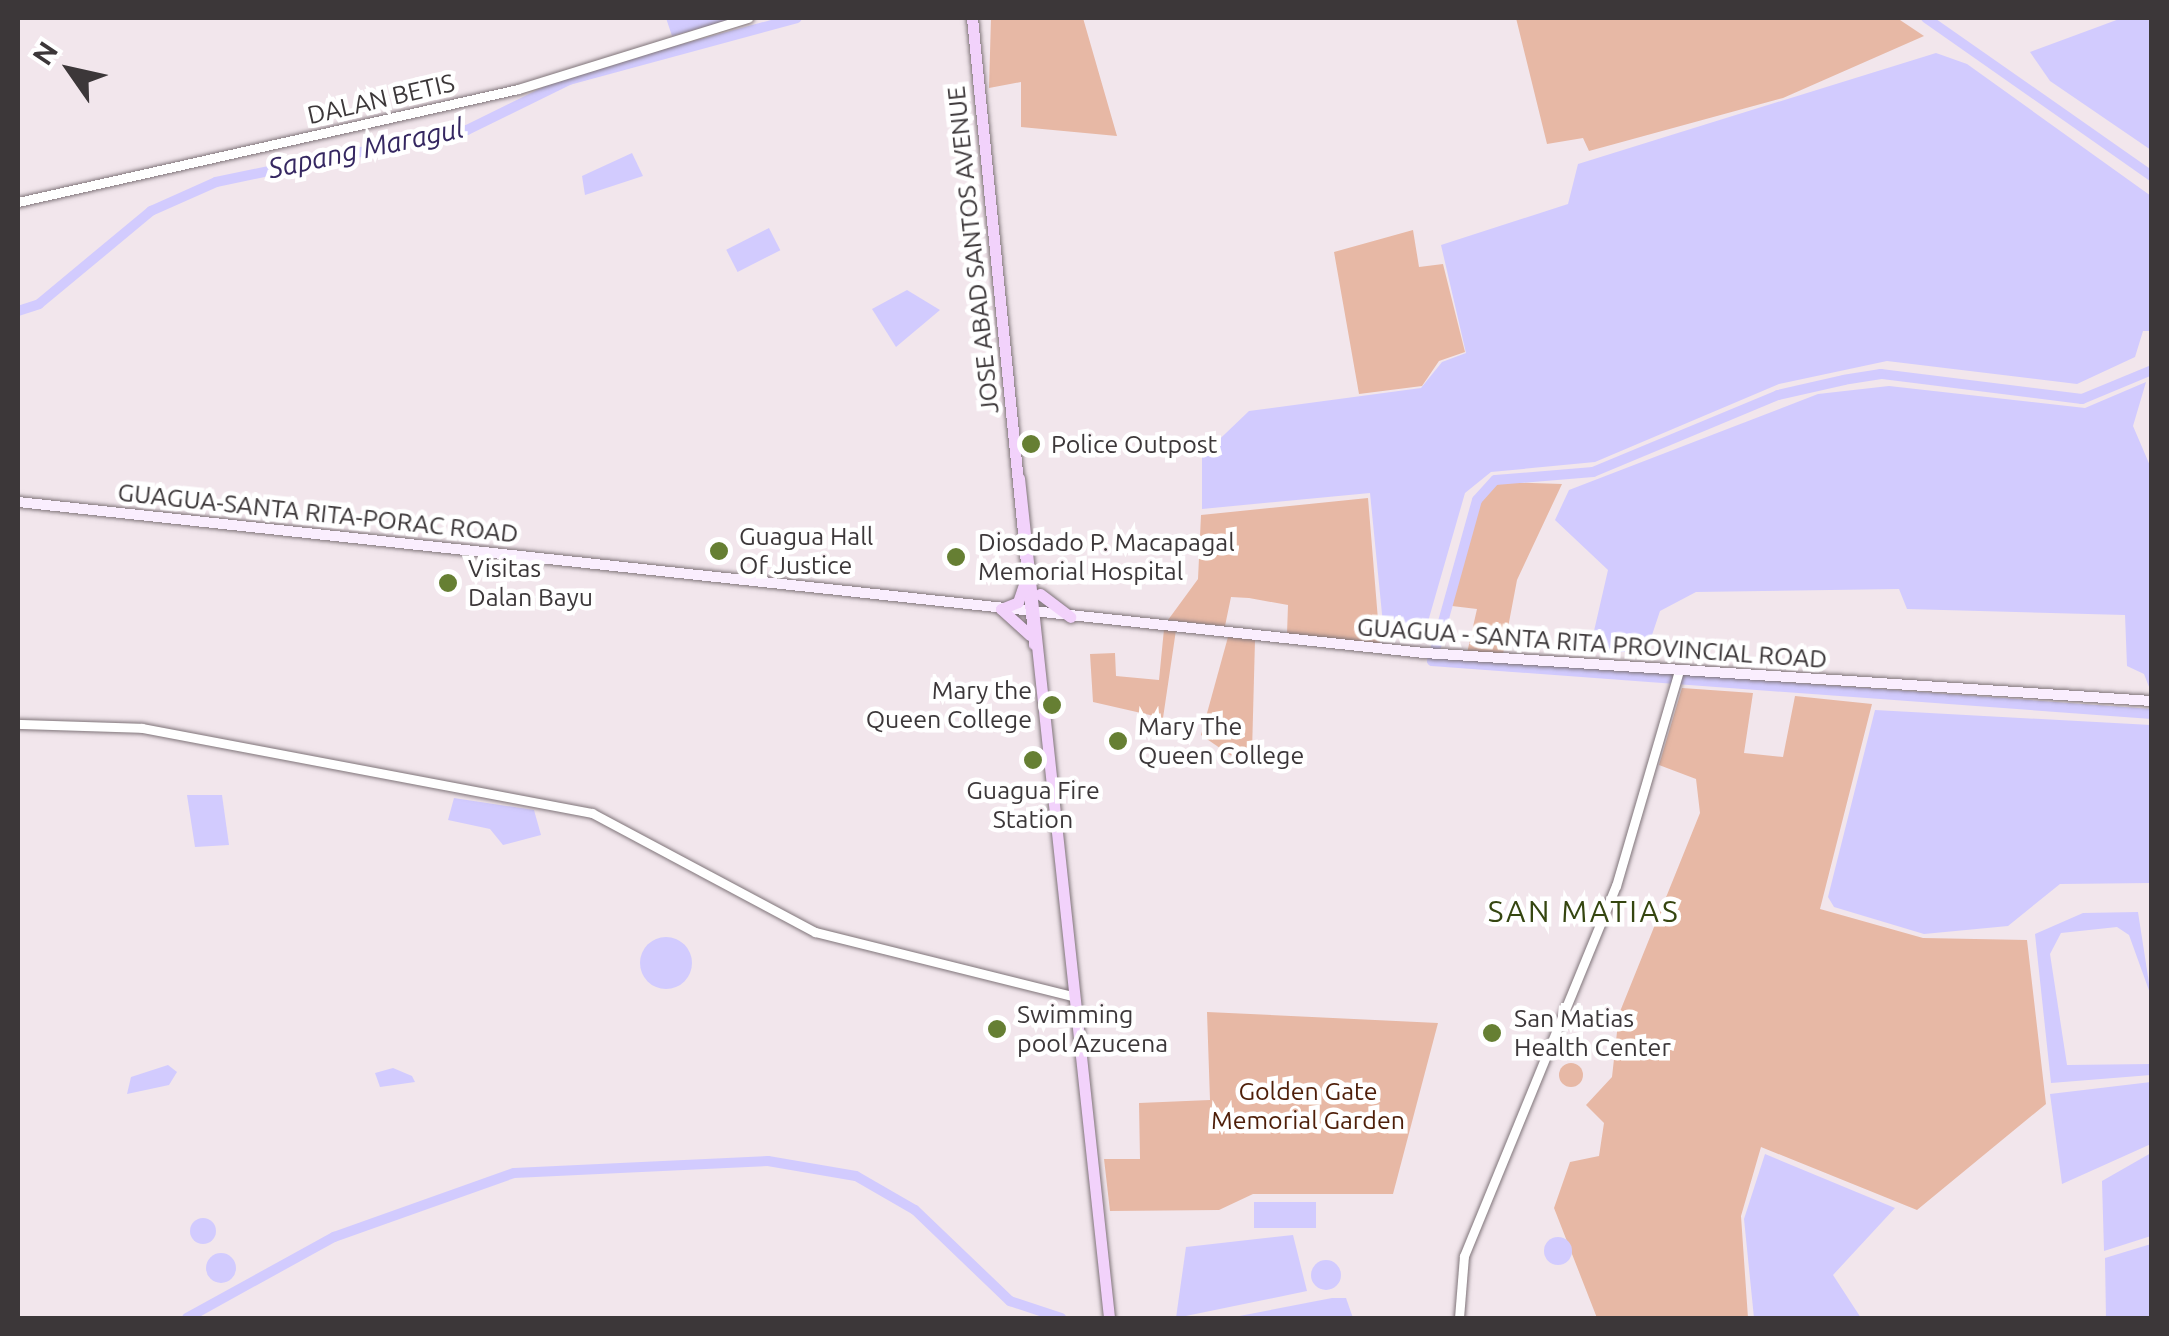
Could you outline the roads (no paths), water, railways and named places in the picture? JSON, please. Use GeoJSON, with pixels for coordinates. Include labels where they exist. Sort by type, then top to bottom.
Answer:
{"type":"FeatureCollection","features":[{"type":"Feature","properties":{"kind":"highway","name":"JOSE ABAD SANTOS AVENUE"},"geometry":{"type":"LineString","coordinates":[[972,18],[1072,996],[1109,1318]]}},
{"type":"Feature","properties":{"kind":"highway"},"geometry":{"type":"LineString","coordinates":[[1000,609],[1018,602],[1031,573]]}},
{"type":"Feature","properties":{"kind":"highway"},"geometry":{"type":"LineString","coordinates":[[1031,573],[1043,604],[1070,617]]}},
{"type":"Feature","properties":{"kind":"highway"},"geometry":{"type":"LineString","coordinates":[[1000,609],[1021,620],[1038,646]]}},
{"type":"Feature","properties":{"kind":"highway"},"geometry":{"type":"LineString","coordinates":[[1038,646],[1050,622],[1070,617]]}},
{"type":"Feature","properties":{"kind":"main road","name":"GUAGUA-SANTA RITA-PORAC ROAD"},"geometry":{"type":"LineString","coordinates":[[18,502],[1035,614]]}},
{"type":"Feature","properties":{"kind":"main road","name":"GUAGUA - SANTA RITA PROVINCIAL ROAD"},"geometry":{"type":"LineString","coordinates":[[1035,614],[1678,674],[2152,701]]}},
{"type":"Feature","properties":{"kind":"street","name":"DALAN BETIS"},"geometry":{"type":"LineString","coordinates":[[18,202],[518,89],[748,18]]}},
{"type":"Feature","properties":{"kind":"street"},"geometry":{"type":"LineString","coordinates":[[1460,1318],[1464,1256],[1616,886],[1678,674]]}},
{"type":"Feature","properties":{"kind":"street"},"geometry":{"type":"LineString","coordinates":[[18,724],[147,729],[592,813],[815,932],[1072,996]]}},
{"type":"Feature","properties":{"kind":"waterway","name":"Sapang Maragul"},"geometry":{"type":"LineString","coordinates":[[18,311],[39,304],[151,211],[216,182],[467,130],[569,80],[797,18]]}},
{"type":"Feature","properties":{"kind":"waterway"},"geometry":{"type":"LineString","coordinates":[[1926,18],[2152,176]]}},
{"type":"Feature","properties":{"kind":"waterway"},"geometry":{"type":"LineString","coordinates":[[2152,370],[2082,399],[1881,374],[1844,380],[1778,395],[1593,472],[1495,480],[1477,500],[1432,661],[2152,714]]}},
{"type":"Feature","properties":{"kind":"waterway"},"geometry":{"type":"LineString","coordinates":[[187,1318],[334,1237],[514,1173],[768,1161],[856,1176],[915,1210],[1010,1301],[1061,1318]]}},
{"type":"Feature","properties":{"kind":"place","name":"Police Outpost"},"geometry":{"type":"Point","coordinates":[1031,444]}},
{"type":"Feature","properties":{"kind":"place","name":"Guagua Hall Of Justice"},"geometry":{"type":"Point","coordinates":[719,551]}},
{"type":"Feature","properties":{"kind":"place","name":"Diosdado P. Macapagal Memorial Hospital"},"geometry":{"type":"Point","coordinates":[956,557]}},
{"type":"Feature","properties":{"kind":"place","name":"Visitas Dalan Bayu"},"geometry":{"type":"Point","coordinates":[448,583]}},
{"type":"Feature","properties":{"kind":"place","name":"Mary the Queen College"},"geometry":{"type":"Point","coordinates":[1052,705]}},
{"type":"Feature","properties":{"kind":"place","name":"Mary The Queen College"},"geometry":{"type":"Point","coordinates":[1118,741]}},
{"type":"Feature","properties":{"kind":"place","name":"Guagua Fire Station"},"geometry":{"type":"Point","coordinates":[1033,760]}},
{"type":"Feature","properties":{"kind":"place","name":"Swimming pool Azucena"},"geometry":{"type":"Point","coordinates":[997,1029]}},
{"type":"Feature","properties":{"kind":"place","name":"San Matias Health Center"},"geometry":{"type":"Point","coordinates":[1492,1033]}},
{"type":"Feature","properties":{"kind":"district","name":"SAN MATIAS"},"geometry":{"type":"Point","coordinates":[1584,911]}},
{"type":"Feature","properties":{"kind":"park label","name":"Golden Gate Memorial Garden"},"geometry":{"type":"Point","coordinates":[1308,1106]}}]}
